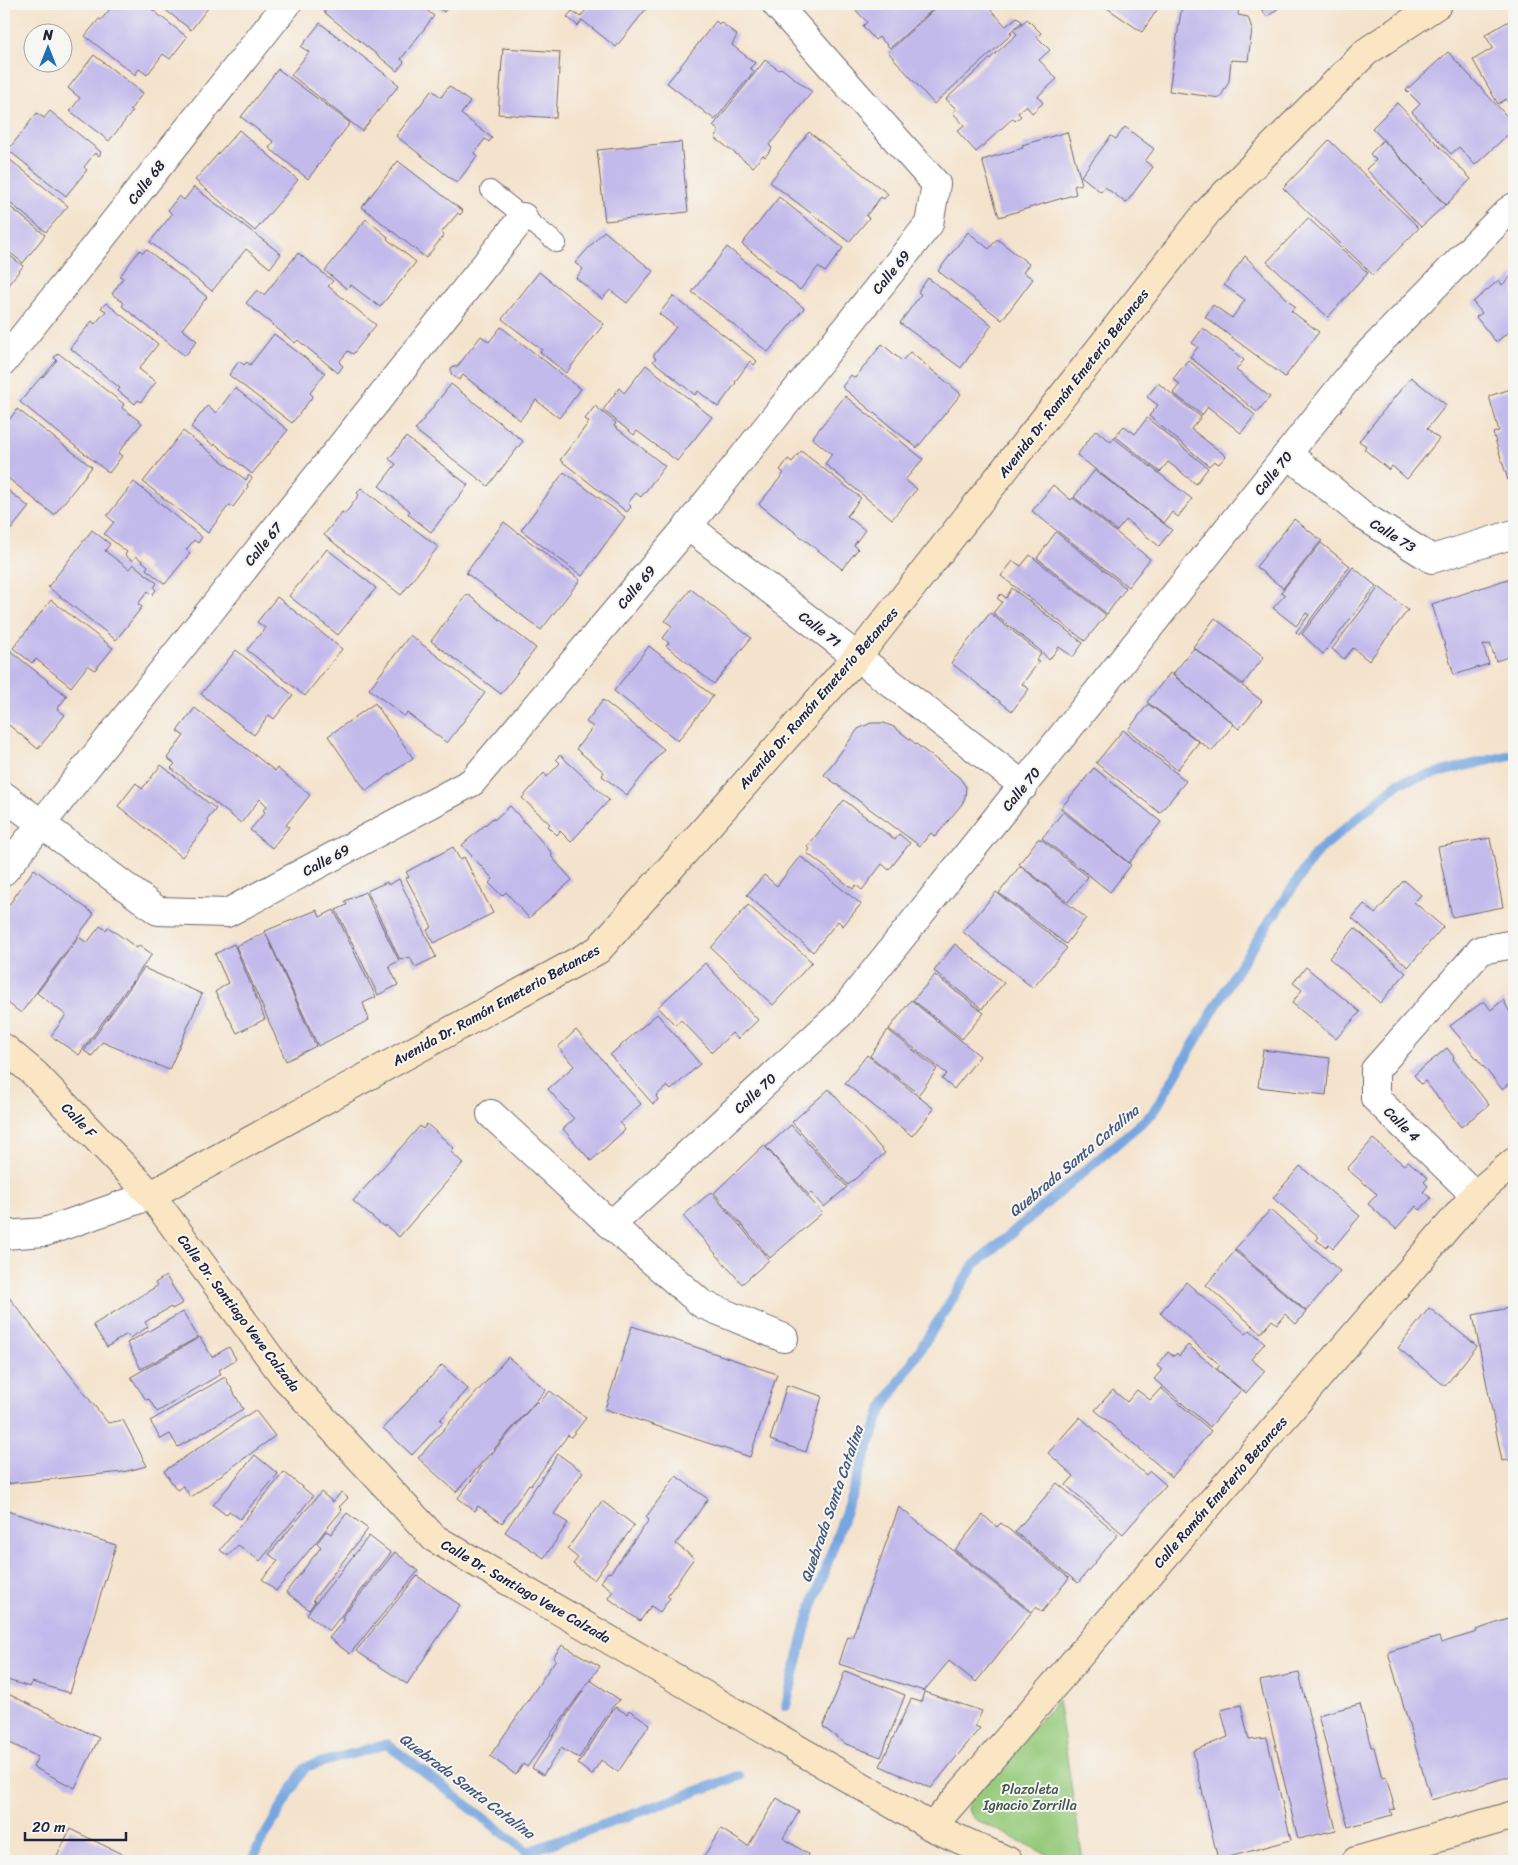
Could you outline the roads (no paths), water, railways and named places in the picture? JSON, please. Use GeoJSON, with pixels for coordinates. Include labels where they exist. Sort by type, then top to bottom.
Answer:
{"type":"FeatureCollection","features":[{"type":"Feature","properties":{"kind":"street","name":"Calle 68"},"geometry":{"type":"LineString","coordinates":[[4,361],[288,4]]}},
{"type":"Feature","properties":{"kind":"street","name":"Calle 69"},"geometry":{"type":"LineString","coordinates":[[40,824],[158,912],[227,913],[472,782],[688,526],[929,224],[936,184],[776,4]]}},
{"type":"Feature","properties":{"kind":"street","name":"Avenida Dr. Ramón Emeterio Betances"},"geometry":{"type":"LineString","coordinates":[[151,1195],[598,950],[857,657],[1208,211],[1366,52],[1438,4]]}},
{"type":"Feature","properties":{"kind":"street","name":"Calle 70"},"geometry":{"type":"LineString","coordinates":[[611,1226],[841,1013],[1365,357],[1514,208]]}},
{"type":"Feature","properties":{"kind":"street","name":"Calle 67"},"geometry":{"type":"LineString","coordinates":[[4,871],[523,217]]}},
{"type":"Feature","properties":{"kind":"street","name":"Calle 73"},"geometry":{"type":"LineString","coordinates":[[1288,454],[1365,518],[1432,559],[1514,534]]}},
{"type":"Feature","properties":{"kind":"street","name":"Calle 71"},"geometry":{"type":"LineString","coordinates":[[688,526],[1024,786]]}},
{"type":"Feature","properties":{"kind":"street"},"geometry":{"type":"LineString","coordinates":[[4,796],[40,824]]}},
{"type":"Feature","properties":{"kind":"street","name":"Calle 4"},"geometry":{"type":"LineString","coordinates":[[1475,1195],[1375,1098],[1375,1070],[1481,950],[1514,944]]}},
{"type":"Feature","properties":{"kind":"street","name":"Calle F"},"geometry":{"type":"LineString","coordinates":[[4,1048],[35,1074],[151,1195]]}},
{"type":"Feature","properties":{"kind":"street"},"geometry":{"type":"LineString","coordinates":[[491,1114],[611,1226],[702,1304],[784,1338]]}},
{"type":"Feature","properties":{"kind":"street","name":"Calle Ramón Emeterio Betances"},"geometry":{"type":"LineString","coordinates":[[932,1827],[1475,1195],[1514,1162]]}},
{"type":"Feature","properties":{"kind":"street"},"geometry":{"type":"LineString","coordinates":[[4,1235],[45,1232],[151,1195]]}},
{"type":"Feature","properties":{"kind":"street","name":"Calle Dr. Santiago Veve Calzada"},"geometry":{"type":"LineString","coordinates":[[151,1195],[283,1375],[434,1538],[932,1827],[1008,1861]]}},
{"type":"Feature","properties":{"kind":"street"},"geometry":{"type":"LineString","coordinates":[[1356,1861],[1514,1815]]}},
{"type":"Feature","properties":{"kind":"lane"},"geometry":{"type":"LineString","coordinates":[[490,190],[557,243]]}},
{"type":"Feature","properties":{"kind":"waterway","name":"Quebrada Santa Catalina"},"geometry":{"type":"LineString","coordinates":[[786,1706],[808,1618],[882,1409],[974,1265],[1153,1113],[1240,965],[1316,853],[1400,782],[1514,754]]}},
{"type":"Feature","properties":{"kind":"waterway","name":"Quebrada Santa Catalina"},"geometry":{"type":"LineString","coordinates":[[253,1861],[257,1849],[305,1767],[387,1744],[528,1852],[739,1776]]}},
{"type":"Feature","properties":{"kind":"park label","name":"Plazoleta Ignacio Zorrilla"},"geometry":{"type":"Point","coordinates":[1030,1798]}}]}
